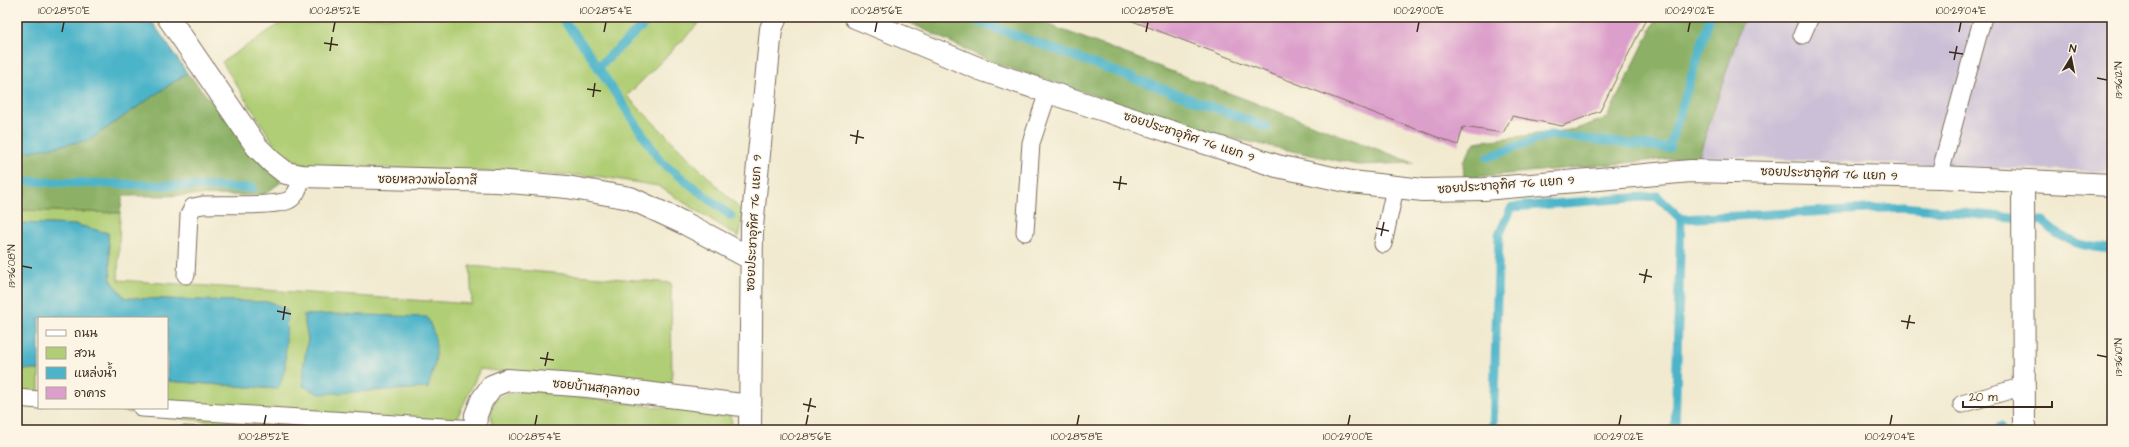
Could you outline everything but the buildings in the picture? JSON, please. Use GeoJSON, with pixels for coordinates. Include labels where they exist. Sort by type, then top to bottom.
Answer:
{"type":"FeatureCollection","features":[{"type":"Feature","properties":{"kind":"street","name":"ซอยหลวงพ่อโอภาสี"},"geometry":{"type":"LineString","coordinates":[[168,17],[257,146],[272,162],[286,173],[302,176],[497,181],[567,187],[630,198],[686,224],[750,258]]}},
{"type":"Feature","properties":{"kind":"street","name":"ซอยประชาอุทิศ 76 แยก 9"},"geometry":{"type":"LineString","coordinates":[[750,430],[750,258],[762,112],[771,29],[776,17]]}},
{"type":"Feature","properties":{"kind":"street","name":"ซอยประชาอุทิศ 76 แยก 9"},"geometry":{"type":"LineString","coordinates":[[855,17],[980,69],[1277,166],[1351,182],[1395,188],[1423,190],[1484,189],[1691,171],[1939,177],[2112,185]]}},
{"type":"Feature","properties":{"kind":"street"},"geometry":{"type":"LineString","coordinates":[[2023,181],[2024,430]]}},
{"type":"Feature","properties":{"kind":"street","name":"ซอยบ้านสกุลทอง"},"geometry":{"type":"LineString","coordinates":[[476,429],[476,415],[482,400],[492,386],[507,380],[588,386],[750,406]]}},
{"type":"Feature","properties":{"kind":"lane"},"geometry":{"type":"LineString","coordinates":[[1802,35],[1810,17]]}},
{"type":"Feature","properties":{"kind":"lane"},"geometry":{"type":"LineString","coordinates":[[1939,177],[1982,17]]}},
{"type":"Feature","properties":{"kind":"lane"},"geometry":{"type":"LineString","coordinates":[[1025,232],[1031,143],[1048,92]]}},
{"type":"Feature","properties":{"kind":"lane"},"geometry":{"type":"LineString","coordinates":[[186,275],[189,215],[193,207],[203,205],[276,203],[289,200],[297,192],[302,176]]}},
{"type":"Feature","properties":{"kind":"lane"},"geometry":{"type":"LineString","coordinates":[[1383,244],[1395,188]]}},
{"type":"Feature","properties":{"kind":"lane"},"geometry":{"type":"LineString","coordinates":[[1962,404],[2024,386]]}},
{"type":"Feature","properties":{"kind":"lane"},"geometry":{"type":"LineString","coordinates":[[17,398],[38,400]]}},
{"type":"Feature","properties":{"kind":"lane"},"geometry":{"type":"LineString","coordinates":[[158,409],[476,429]]}},
{"type":"Feature","properties":{"kind":"shaded area"},"geometry":{"type":"Polygon","coordinates":[[[1744,17],[2097,17],[2112,22],[2112,172],[1699,156],[1744,17]]]}},
{"type":"Feature","properties":{"kind":"green space"},"geometry":{"type":"Polygon","coordinates":[[[290,17],[705,17],[627,96],[744,213],[739,237],[658,186],[597,176],[302,165],[278,150],[222,62],[290,17]]]}},
{"type":"Feature","properties":{"kind":"green space"},"geometry":{"type":"Polygon","coordinates":[[[898,17],[1028,17],[1414,163],[1358,165],[1213,134],[994,63],[898,17]]]}},
{"type":"Feature","properties":{"kind":"green space"},"geometry":{"type":"Polygon","coordinates":[[[1657,17],[1744,17],[1699,156],[1464,178],[1463,162],[1475,142],[1576,129],[1607,118],[1657,17]]]}},
{"type":"Feature","properties":{"kind":"green space"},"geometry":{"type":"Polygon","coordinates":[[[187,73],[281,182],[264,195],[123,196],[120,213],[17,210],[17,154],[89,140],[187,73]]]}},
{"type":"Feature","properties":{"kind":"green space"},"geometry":{"type":"Polygon","coordinates":[[[17,210],[120,213],[118,280],[472,304],[470,266],[671,283],[672,390],[480,369],[459,414],[456,430],[270,430],[107,409],[168,409],[168,381],[277,389],[271,302],[125,298],[111,280],[108,233],[77,225],[17,223],[17,210]],[[304,315],[308,339],[303,368],[428,388],[304,315]]]}},
{"type":"Feature","properties":{"kind":"green space"},"geometry":{"type":"Polygon","coordinates":[[[17,369],[38,370],[38,401],[17,398],[17,369]]]}},
{"type":"Feature","properties":{"kind":"green space"},"geometry":{"type":"Polygon","coordinates":[[[534,391],[665,408],[729,412],[734,430],[492,430],[491,410],[496,398],[513,392],[534,391]]]}},
{"type":"Feature","properties":{"kind":"water"},"geometry":{"type":"Polygon","coordinates":[[[17,17],[149,17],[187,73],[89,140],[17,154],[17,17]]]}},
{"type":"Feature","properties":{"kind":"water"},"geometry":{"type":"Polygon","coordinates":[[[17,223],[77,225],[108,233],[111,280],[125,298],[271,302],[287,311],[285,369],[278,389],[168,381],[168,317],[38,317],[38,370],[17,369],[17,223]]]}},
{"type":"Feature","properties":{"kind":"water"},"geometry":{"type":"Polygon","coordinates":[[[336,314],[427,317],[436,344],[434,369],[428,388],[319,394],[303,386],[303,368],[308,339],[303,315],[336,314]]]}},
{"type":"Feature","properties":{"kind":"waterway"},"geometry":{"type":"LineString","coordinates":[[561,17],[586,49],[661,162],[731,216]]}},
{"type":"Feature","properties":{"kind":"waterway"},"geometry":{"type":"LineString","coordinates":[[632,17],[641,28]]}},
{"type":"Feature","properties":{"kind":"waterway"},"geometry":{"type":"LineString","coordinates":[[598,67],[652,17]]}},
{"type":"Feature","properties":{"kind":"waterway"},"geometry":{"type":"LineString","coordinates":[[966,17],[1267,127]]}},
{"type":"Feature","properties":{"kind":"waterway"},"geometry":{"type":"LineString","coordinates":[[1488,157],[1550,135],[1669,148],[1710,17]]}},
{"type":"Feature","properties":{"kind":"waterway"},"geometry":{"type":"LineString","coordinates":[[17,181],[253,188]]}},
{"type":"Feature","properties":{"kind":"waterway"},"geometry":{"type":"LineString","coordinates":[[1493,430],[1499,235],[1512,207],[1657,196],[1681,219],[1904,207],[2042,221],[2066,239],[2092,247],[2112,249]]}},
{"type":"Feature","properties":{"kind":"waterway"},"geometry":{"type":"LineString","coordinates":[[1675,430],[1681,219]]}}]}
